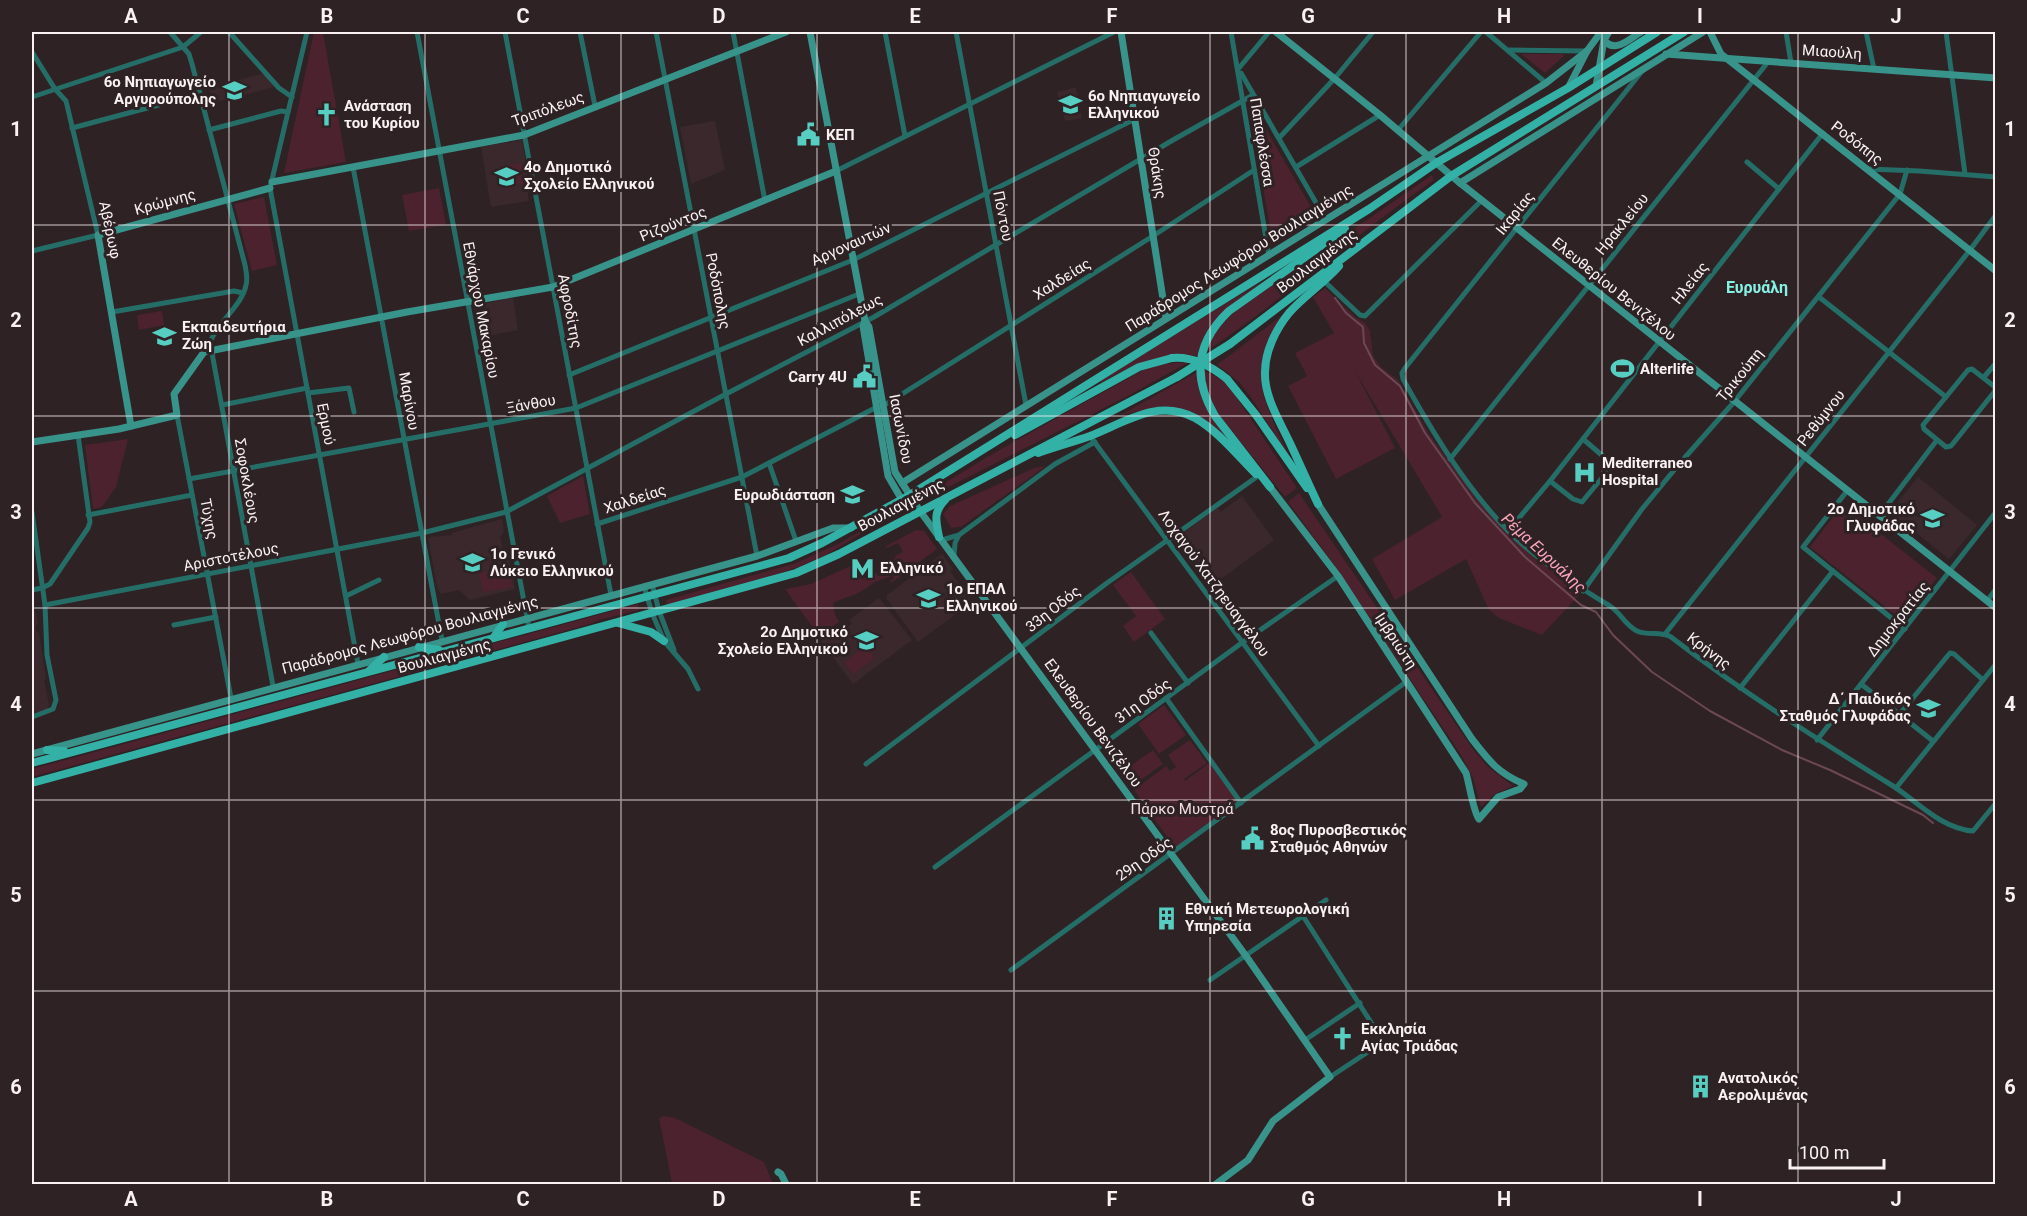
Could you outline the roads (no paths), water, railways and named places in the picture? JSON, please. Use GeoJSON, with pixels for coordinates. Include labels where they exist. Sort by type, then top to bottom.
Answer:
{"type":"FeatureCollection","features":[{"type":"Feature","properties":{"kind":"main road","name":"Βουλιαγμένης"},"geometry":{"type":"LineString","coordinates":[[32,763],[789,558],[902,500],[1370,209],[1436,163],[1568,88],[1657,32]]}},
{"type":"Feature","properties":{"kind":"main road","name":"Βουλιαγμένης"},"geometry":{"type":"LineString","coordinates":[[32,783],[796,573],[839,554],[1177,377],[1230,344],[1451,176],[1684,32]]}},
{"type":"Feature","properties":{"kind":"main road"},"geometry":{"type":"LineString","coordinates":[[1270,487],[1215,416],[1208,403],[1200,375],[1202,351],[1216,325],[1229,310],[1331,240],[1370,209]]}},
{"type":"Feature","properties":{"kind":"main road"},"geometry":{"type":"LineString","coordinates":[[1317,504],[1272,406],[1264,373],[1268,350],[1284,321],[1294,308],[1325,282],[1351,252]]}},
{"type":"Feature","properties":{"kind":"main road"},"geometry":{"type":"LineString","coordinates":[[981,451],[1010,438],[1138,367],[1184,357],[1196,360],[1227,379],[1256,415],[1317,504]]}},
{"type":"Feature","properties":{"kind":"main road"},"geometry":{"type":"LineString","coordinates":[[1014,461],[1093,439],[1141,414],[1157,411],[1176,412],[1203,423],[1270,487]]}},
{"type":"Feature","properties":{"kind":"main road"},"geometry":{"type":"LineString","coordinates":[[940,538],[936,512],[950,494]]}},
{"type":"Feature","properties":{"kind":"main road"},"geometry":{"type":"LineString","coordinates":[[616,623],[651,632],[664,641]]}},
{"type":"Feature","properties":{"kind":"main road"},"geometry":{"type":"LineString","coordinates":[[494,638],[503,624]]}},
{"type":"Feature","properties":{"kind":"main road"},"geometry":{"type":"LineString","coordinates":[[419,647],[443,651]]}},
{"type":"Feature","properties":{"kind":"main road"},"geometry":{"type":"LineString","coordinates":[[368,672],[384,657]]}},
{"type":"Feature","properties":{"kind":"main road"},"geometry":{"type":"LineString","coordinates":[[47,750],[71,751]]}},
{"type":"Feature","properties":{"kind":"street"},"geometry":{"type":"LineString","coordinates":[[32,442],[131,426],[177,415],[174,394],[204,352],[212,350],[210,342],[213,334],[247,284],[245,265],[189,54],[170,32]]}},
{"type":"Feature","properties":{"kind":"street"},"geometry":{"type":"LineString","coordinates":[[32,97],[183,47],[201,32]]}},
{"type":"Feature","properties":{"kind":"street"},"geometry":{"type":"LineString","coordinates":[[229,32],[279,88],[292,97]]}},
{"type":"Feature","properties":{"kind":"street"},"geometry":{"type":"LineString","coordinates":[[271,185],[306,34],[300,32]]}},
{"type":"Feature","properties":{"kind":"street","name":"Εθνάρχου Μακαρίου"},"geometry":{"type":"LineString","coordinates":[[417,32],[528,628]]}},
{"type":"Feature","properties":{"kind":"street","name":"Αφροδίτης"},"geometry":{"type":"LineString","coordinates":[[505,32],[611,595]]}},
{"type":"Feature","properties":{"kind":"street"},"geometry":{"type":"LineString","coordinates":[[580,32],[595,106]]}},
{"type":"Feature","properties":{"kind":"street","name":"Ροδόπολης"},"geometry":{"type":"LineString","coordinates":[[656,32],[756,555]]}},
{"type":"Feature","properties":{"kind":"street"},"geometry":{"type":"LineString","coordinates":[[734,32],[765,201]]}},
{"type":"Feature","properties":{"kind":"street","name":"Τριπόλεως"},"geometry":{"type":"LineString","coordinates":[[271,185],[352,167],[524,135],[786,32]]}},
{"type":"Feature","properties":{"kind":"street","name":"Ιασωνίδου"},"geometry":{"type":"LineString","coordinates":[[810,32],[865,321],[863,326],[895,472],[920,511]]}},
{"type":"Feature","properties":{"kind":"street"},"geometry":{"type":"LineString","coordinates":[[885,32],[905,136]]}},
{"type":"Feature","properties":{"kind":"street","name":"Πόντου"},"geometry":{"type":"LineString","coordinates":[[956,32],[1026,405]]}},
{"type":"Feature","properties":{"kind":"street","name":"Ριζούντος"},"geometry":{"type":"LineString","coordinates":[[212,350],[553,287],[836,171],[1114,32]]}},
{"type":"Feature","properties":{"kind":"street","name":"Θράκης"},"geometry":{"type":"LineString","coordinates":[[1121,32],[1166,318]]}},
{"type":"Feature","properties":{"kind":"street","name":"Παπαφλέσσα"},"geometry":{"type":"LineString","coordinates":[[1231,32],[1239,68],[1269,256]]}},
{"type":"Feature","properties":{"kind":"street"},"geometry":{"type":"LineString","coordinates":[[1269,32],[1239,68],[1326,220]]}},
{"type":"Feature","properties":{"kind":"street","name":"Ελευθερίου Βενιζέλου"},"geometry":{"type":"LineString","coordinates":[[1276,32],[1588,286],[1995,608]]}},
{"type":"Feature","properties":{"kind":"street"},"geometry":{"type":"LineString","coordinates":[[1279,138],[1335,78],[1373,32]]}},
{"type":"Feature","properties":{"kind":"street"},"geometry":{"type":"LineString","coordinates":[[1398,130],[1481,32]]}},
{"type":"Feature","properties":{"kind":"street"},"geometry":{"type":"LineString","coordinates":[[1486,32],[1546,83]]}},
{"type":"Feature","properties":{"kind":"street"},"geometry":{"type":"LineString","coordinates":[[1568,88],[1587,51],[1601,32]]}},
{"type":"Feature","properties":{"kind":"street"},"geometry":{"type":"LineString","coordinates":[[1596,86],[1604,40],[1609,32]]}},
{"type":"Feature","properties":{"kind":"street"},"geometry":{"type":"LineString","coordinates":[[1604,40],[1609,46],[1615,47],[1641,32]]}},
{"type":"Feature","properties":{"kind":"street"},"geometry":{"type":"LineString","coordinates":[[1460,183],[1703,32]]}},
{"type":"Feature","properties":{"kind":"street","name":"Ροδόπης"},"geometry":{"type":"LineString","coordinates":[[1710,32],[1717,49],[1727,58],[1995,270]]}},
{"type":"Feature","properties":{"kind":"street"},"geometry":{"type":"LineString","coordinates":[[1786,32],[1791,63]]}},
{"type":"Feature","properties":{"kind":"street"},"geometry":{"type":"LineString","coordinates":[[1866,32],[1874,69]]}},
{"type":"Feature","properties":{"kind":"street"},"geometry":{"type":"LineString","coordinates":[[1946,32],[1965,174]]}},
{"type":"Feature","properties":{"kind":"street"},"geometry":{"type":"LineString","coordinates":[[1685,43],[1685,52],[1688,56]]}},
{"type":"Feature","properties":{"kind":"street"},"geometry":{"type":"LineString","coordinates":[[1509,50],[1587,51]]}},
{"type":"Feature","properties":{"kind":"street","name":"Παράδρομος Λεωφόρου Βουλιαγμένης"},"geometry":{"type":"LineString","coordinates":[[902,483],[1546,83],[1587,51]]}},
{"type":"Feature","properties":{"kind":"street","name":"Αβέρωφ"},"geometry":{"type":"LineString","coordinates":[[32,52],[55,89],[66,101],[98,234],[131,426]]}},
{"type":"Feature","properties":{"kind":"street","name":"Μιαούλη"},"geometry":{"type":"LineString","coordinates":[[1666,54],[1995,78]]}},
{"type":"Feature","properties":{"kind":"street","name":"Ηρακλείου"},"geometry":{"type":"LineString","coordinates":[[1450,459],[1768,62]]}},
{"type":"Feature","properties":{"kind":"street","name":"Ικαρίας"},"geometry":{"type":"LineString","coordinates":[[1402,373],[1646,67]]}},
{"type":"Feature","properties":{"kind":"street"},"geometry":{"type":"LineString","coordinates":[[72,129],[200,94]]}},
{"type":"Feature","properties":{"kind":"street","name":"Καλλιπόλεως"},"geometry":{"type":"LineString","coordinates":[[422,533],[506,512],[587,470],[865,321],[1254,95]]}},
{"type":"Feature","properties":{"kind":"street"},"geometry":{"type":"LineString","coordinates":[[209,130],[281,111],[288,112]]}},
{"type":"Feature","properties":{"kind":"street"},"geometry":{"type":"LineString","coordinates":[[1296,167],[1380,115]]}},
{"type":"Feature","properties":{"kind":"street","name":"Αργοναυτών"},"geometry":{"type":"LineString","coordinates":[[569,375],[853,260],[1135,118]]}},
{"type":"Feature","properties":{"kind":"street","name":"Ηλείας"},"geometry":{"type":"LineString","coordinates":[[1508,531],[1550,481],[1823,133]]}},
{"type":"Feature","properties":{"kind":"street"},"geometry":{"type":"LineString","coordinates":[[1747,162],[1779,189]]}},
{"type":"Feature","properties":{"kind":"street","name":"Μαρίνου"},"geometry":{"type":"LineString","coordinates":[[352,167],[442,640]]}},
{"type":"Feature","properties":{"kind":"street"},"geometry":{"type":"LineString","coordinates":[[1868,169],[1995,177]]}},
{"type":"Feature","properties":{"kind":"street","name":"Χαλδείας"},"geometry":{"type":"LineString","coordinates":[[597,524],[742,477],[880,406],[1153,236],[1254,170]]}},
{"type":"Feature","properties":{"kind":"street","name":"Τρικούπη"},"geometry":{"type":"LineString","coordinates":[[1583,591],[1642,509],[1734,402],[1900,195],[1907,170]]}},
{"type":"Feature","properties":{"kind":"street"},"geometry":{"type":"LineString","coordinates":[[1473,175],[1471,185],[1473,193]]}},
{"type":"Feature","properties":{"kind":"street","name":"Κρώμνης"},"geometry":{"type":"LineString","coordinates":[[32,251],[228,200],[271,185]]}},
{"type":"Feature","properties":{"kind":"street","name":"Ερμού"},"geometry":{"type":"LineString","coordinates":[[271,185],[358,664]]}},
{"type":"Feature","properties":{"kind":"street"},"geometry":{"type":"LineString","coordinates":[[1325,282],[1359,315],[1365,316],[1482,200]]}},
{"type":"Feature","properties":{"kind":"street","name":"Ρεθύμνου"},"geometry":{"type":"LineString","coordinates":[[1665,634],[1970,250],[1995,215]]}},
{"type":"Feature","properties":{"kind":"street"},"geometry":{"type":"LineString","coordinates":[[112,312],[234,291],[243,293]]}},
{"type":"Feature","properties":{"kind":"street","name":"Ξάνθου"},"geometry":{"type":"LineString","coordinates":[[189,479],[576,408],[859,294]]}},
{"type":"Feature","properties":{"kind":"street"},"geometry":{"type":"LineString","coordinates":[[1819,297],[1946,397]]}},
{"type":"Feature","properties":{"kind":"street","name":"Σοφοκλέους"},"geometry":{"type":"LineString","coordinates":[[212,350],[273,686]]}},
{"type":"Feature","properties":{"kind":"street"},"geometry":{"type":"LineString","coordinates":[[1983,377],[1995,363]]}},
{"type":"Feature","properties":{"kind":"street"},"geometry":{"type":"LineString","coordinates":[[1972,369],[1983,377],[1995,387],[1995,392],[1951,446],[1946,447],[1924,429],[1923,425],[1968,370],[1972,369]]}},
{"type":"Feature","properties":{"kind":"street","name":"Κρήνης"},"geometry":{"type":"LineString","coordinates":[[1402,373],[1427,423],[1450,459],[1508,531],[1583,591],[1612,607],[1623,621],[1638,631],[1650,635],[1665,634],[1817,740],[1896,788],[1939,819],[1973,831],[1995,803]]}},
{"type":"Feature","properties":{"kind":"street"},"geometry":{"type":"LineString","coordinates":[[222,405],[307,390],[349,388],[354,412]]}},
{"type":"Feature","properties":{"kind":"street","name":"Ιασωνίδου"},"geometry":{"type":"LineString","coordinates":[[880,406],[888,476],[902,500],[920,511]]}},
{"type":"Feature","properties":{"kind":"street","name":"Τύχης"},"geometry":{"type":"LineString","coordinates":[[177,415],[231,698]]}},
{"type":"Feature","properties":{"kind":"street"},"geometry":{"type":"LineString","coordinates":[[32,590],[50,584],[88,528],[78,435]]}},
{"type":"Feature","properties":{"kind":"street"},"geometry":{"type":"LineString","coordinates":[[954,556],[955,543],[959,535],[1055,464],[1093,439]]}},
{"type":"Feature","properties":{"kind":"street","name":"Λοχαγού Χατζηευαγγέλου"},"geometry":{"type":"LineString","coordinates":[[1093,439],[1319,746]]}},
{"type":"Feature","properties":{"kind":"street"},"geometry":{"type":"LineString","coordinates":[[1550,481],[1573,499],[1582,502],[1606,474],[1611,463],[1582,439]]}},
{"type":"Feature","properties":{"kind":"street"},"geometry":{"type":"LineString","coordinates":[[1879,516],[1937,440]]}},
{"type":"Feature","properties":{"kind":"street"},"geometry":{"type":"LineString","coordinates":[[769,464],[796,541]]}},
{"type":"Feature","properties":{"kind":"street","name":"33η Οδός"},"geometry":{"type":"LineString","coordinates":[[866,764],[1167,539],[1258,476]]}},
{"type":"Feature","properties":{"kind":"street","name":"Ιμβριώτη"},"geometry":{"type":"LineString","coordinates":[[1270,487],[1338,576],[1466,773],[1473,794],[1475,815],[1479,819],[1498,797],[1520,789],[1524,784],[1506,777],[1490,762],[1472,739],[1317,504]]}},
{"type":"Feature","properties":{"kind":"street"},"geometry":{"type":"LineString","coordinates":[[1847,491],[1803,548],[1905,629]]}},
{"type":"Feature","properties":{"kind":"street"},"geometry":{"type":"LineString","coordinates":[[88,515],[192,495]]}},
{"type":"Feature","properties":{"kind":"street","name":"Ελευθερίου Βενιζέλου"},"geometry":{"type":"LineString","coordinates":[[920,511],[1246,956],[1330,1077]]}},
{"type":"Feature","properties":{"kind":"street"},"geometry":{"type":"LineString","coordinates":[[32,512],[45,605],[47,655],[56,700],[53,709],[32,717]]}},
{"type":"Feature","properties":{"kind":"street","name":"Δημοκρατίας"},"geometry":{"type":"LineString","coordinates":[[1817,740],[1995,512]]}},
{"type":"Feature","properties":{"kind":"street","name":"Παράδρομος Λεωφόρου Βουλιαγμένης"},"geometry":{"type":"LineString","coordinates":[[32,754],[756,555],[832,528],[851,528]]}},
{"type":"Feature","properties":{"kind":"street","name":"Αριστοτέλους"},"geometry":{"type":"LineString","coordinates":[[45,605],[422,533]]}},
{"type":"Feature","properties":{"kind":"street"},"geometry":{"type":"LineString","coordinates":[[940,538],[959,535]]}},
{"type":"Feature","properties":{"kind":"street"},"geometry":{"type":"LineString","coordinates":[[1740,688],[1833,571]]}},
{"type":"Feature","properties":{"kind":"street","name":"31η Οδός"},"geometry":{"type":"LineString","coordinates":[[935,867],[1243,642],[1338,576]]}},
{"type":"Feature","properties":{"kind":"street"},"geometry":{"type":"LineString","coordinates":[[345,596],[379,580]]}},
{"type":"Feature","properties":{"kind":"street"},"geometry":{"type":"LineString","coordinates":[[648,585],[664,641],[675,651]]}},
{"type":"Feature","properties":{"kind":"street"},"geometry":{"type":"LineString","coordinates":[[1987,601],[1995,589]]}},
{"type":"Feature","properties":{"kind":"street"},"geometry":{"type":"LineString","coordinates":[[656,612],[675,651],[688,669],[698,689]]}},
{"type":"Feature","properties":{"kind":"street"},"geometry":{"type":"LineString","coordinates":[[174,625],[216,617]]}},
{"type":"Feature","properties":{"kind":"street"},"geometry":{"type":"LineString","coordinates":[[1150,633],[1188,683]]}},
{"type":"Feature","properties":{"kind":"street"},"geometry":{"type":"LineString","coordinates":[[1899,715],[1950,653],[1983,680]]}},
{"type":"Feature","properties":{"kind":"street"},"geometry":{"type":"LineString","coordinates":[[1896,788],[1995,664]]}},
{"type":"Feature","properties":{"kind":"street","name":"29η Οδός"},"geometry":{"type":"LineString","coordinates":[[1011,970],[1406,682]]}},
{"type":"Feature","properties":{"kind":"street"},"geometry":{"type":"LineString","coordinates":[[1861,684],[1933,741]]}},
{"type":"Feature","properties":{"kind":"street"},"geometry":{"type":"LineString","coordinates":[[1166,698],[1241,802]]}},
{"type":"Feature","properties":{"kind":"street"},"geometry":{"type":"LineString","coordinates":[[1210,980],[1326,900]]}},
{"type":"Feature","properties":{"kind":"street"},"geometry":{"type":"LineString","coordinates":[[1216,1185],[1248,1160],[1273,1121],[1330,1077],[1380,1044],[1380,1036],[1303,916]]}},
{"type":"Feature","properties":{"kind":"street"},"geometry":{"type":"LineString","coordinates":[[1305,1040],[1360,1003]]}},
{"type":"Feature","properties":{"kind":"street"},"geometry":{"type":"LineString","coordinates":[[778,1172],[786,1185]]}},
{"type":"Feature","properties":{"kind":"waterway","name":"Ρέμα Ευρυάλης"},"geometry":{"type":"LineString","coordinates":[[1335,298],[1346,313],[1363,327],[1364,343],[1375,365],[1400,386],[1425,433],[1475,503],[1525,557],[1581,605],[1596,612],[1613,635],[1652,672],[1710,711],[1782,750],[1830,770],[1923,815],[1933,823]]}},
{"type":"Feature","properties":{"kind":"place","name":"6ο Νηπιαγωγείο Αργυρούπολης"},"geometry":{"type":"Point","coordinates":[234,91]}},
{"type":"Feature","properties":{"kind":"place","name":"6ο Νηπιαγωγείο Ελληνικού"},"geometry":{"type":"Point","coordinates":[1070,105]}},
{"type":"Feature","properties":{"kind":"place","name":"Ανάσταση του Κυρίου"},"geometry":{"type":"Point","coordinates":[326,115]}},
{"type":"Feature","properties":{"kind":"place","name":"ΚΕΠ"},"geometry":{"type":"Point","coordinates":[808,135]}},
{"type":"Feature","properties":{"kind":"place","name":"4ο Δημοτικό Σχολείο Ελληνικού"},"geometry":{"type":"Point","coordinates":[506,176]}},
{"type":"Feature","properties":{"kind":"place","name":"Εκπαιδευτήρια Ζώη"},"geometry":{"type":"Point","coordinates":[164,336]}},
{"type":"Feature","properties":{"kind":"place","name":"Alterlife"},"geometry":{"type":"Point","coordinates":[1622,369]}},
{"type":"Feature","properties":{"kind":"place","name":"Carry 4U"},"geometry":{"type":"Point","coordinates":[865,377]}},
{"type":"Feature","properties":{"kind":"place","name":"Mediterraneo Hospital"},"geometry":{"type":"Point","coordinates":[1584,472]}},
{"type":"Feature","properties":{"kind":"place","name":"Ευρωδιάσταση"},"geometry":{"type":"Point","coordinates":[853,495]}},
{"type":"Feature","properties":{"kind":"place","name":"2ο Δημοτικό Γλυφάδας"},"geometry":{"type":"Point","coordinates":[1933,518]}},
{"type":"Feature","properties":{"kind":"place","name":"1ο Γενικό Λύκειο Ελληνικού"},"geometry":{"type":"Point","coordinates":[472,563]}},
{"type":"Feature","properties":{"kind":"place","name":"Ελληνικό"},"geometry":{"type":"Point","coordinates":[862,568]}},
{"type":"Feature","properties":{"kind":"place","name":"1ο ΕΠΑΛ Ελληνικού"},"geometry":{"type":"Point","coordinates":[928,598]}},
{"type":"Feature","properties":{"kind":"place","name":"2ο Δημοτικό Σχολείο Ελληνικού"},"geometry":{"type":"Point","coordinates":[866,641]}},
{"type":"Feature","properties":{"kind":"place","name":"Δ΄ Παιδικός Σταθμός Γλυφάδας"},"geometry":{"type":"Point","coordinates":[1929,708]}},
{"type":"Feature","properties":{"kind":"place","name":"8ος Πυροσβεστικός Σταθμός Αθηνών"},"geometry":{"type":"Point","coordinates":[1252,839]}},
{"type":"Feature","properties":{"kind":"place","name":"Εθνική Μετεωρολογική Υπηρεσία"},"geometry":{"type":"Point","coordinates":[1167,918]}},
{"type":"Feature","properties":{"kind":"place","name":"Εκκλησία Αγίας Τριάδας"},"geometry":{"type":"Point","coordinates":[1343,1038]}},
{"type":"Feature","properties":{"kind":"place","name":"Ανατολικός Αερολιμένας"},"geometry":{"type":"Point","coordinates":[1700,1087]}},
{"type":"Feature","properties":{"kind":"district","name":"Ευρυάλη"},"geometry":{"type":"Point","coordinates":[1757,287]}},
{"type":"Feature","properties":{"kind":"park label","name":"Πάρκο Μυστρά"},"geometry":{"type":"Point","coordinates":[1182,809]}}]}
